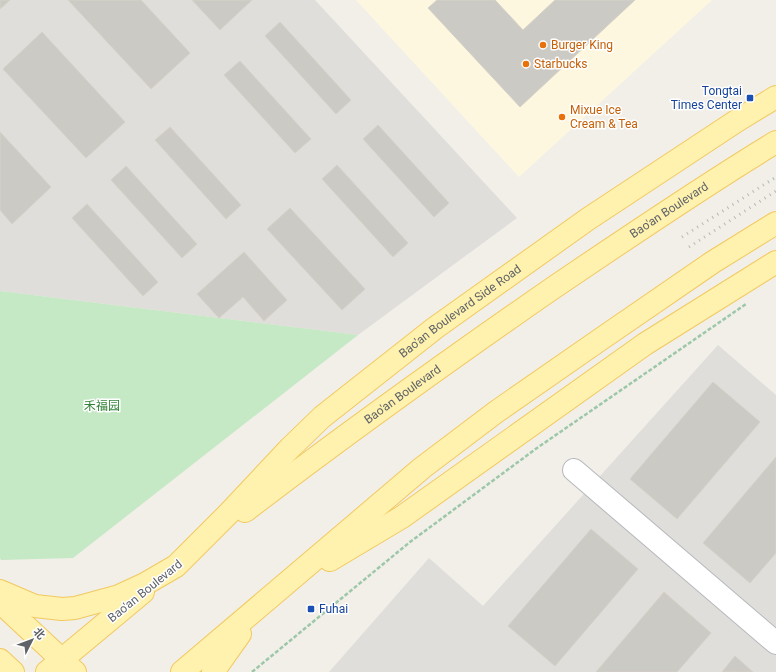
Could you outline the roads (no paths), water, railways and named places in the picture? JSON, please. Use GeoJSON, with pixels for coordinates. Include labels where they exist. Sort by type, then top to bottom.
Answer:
{"type":"FeatureCollection","features":[{"type":"Feature","properties":{"kind":"main road","name":"Bao'an Boulevard Side Road"},"geometry":{"type":"LineString","coordinates":[[176,566],[229,513],[305,432],[436,328],[588,219],[738,120],[776,97]]}},
{"type":"Feature","properties":{"kind":"main road","name":"Bao'an Boulevard"},"geometry":{"type":"LineString","coordinates":[[61,668],[176,566],[318,455],[468,347],[600,256],[776,142]]}},
{"type":"Feature","properties":{"kind":"main road"},"geometry":{"type":"LineString","coordinates":[[182,672],[422,468],[496,412],[713,262],[776,224]]}},
{"type":"Feature","properties":{"kind":"main road"},"geometry":{"type":"LineString","coordinates":[[213,672],[241,634],[278,591],[402,517],[645,344],[776,262]]}},
{"type":"Feature","properties":{"kind":"main road"},"geometry":{"type":"LineString","coordinates":[[0,591],[35,606],[62,609],[76,608],[119,596],[145,584],[176,566]]}},
{"type":"Feature","properties":{"kind":"main road"},"geometry":{"type":"LineString","coordinates":[[0,602],[61,668]]}},
{"type":"Feature","properties":{"kind":"main road"},"geometry":{"type":"LineString","coordinates":[[0,660],[13,672]]}},
{"type":"Feature","properties":{"kind":"street"},"geometry":{"type":"LineString","coordinates":[[574,470],[776,643]]}},
{"type":"Feature","properties":{"kind":"railway"},"geometry":{"type":"LineString","coordinates":[[682,237],[776,177]]}},
{"type":"Feature","properties":{"kind":"railway"},"geometry":{"type":"LineString","coordinates":[[689,247],[776,191]]}},
{"type":"Feature","properties":{"kind":"place","name":"Burger King"},"geometry":{"type":"Point","coordinates":[543,45]}},
{"type":"Feature","properties":{"kind":"place","name":"Starbucks"},"geometry":{"type":"Point","coordinates":[526,64]}},
{"type":"Feature","properties":{"kind":"place","name":"Tongtai Times Center"},"geometry":{"type":"Point","coordinates":[750,98]}},
{"type":"Feature","properties":{"kind":"place","name":"Mixue Ice Cream & Tea"},"geometry":{"type":"Point","coordinates":[562,117]}},
{"type":"Feature","properties":{"kind":"place","name":"Fuhai"},"geometry":{"type":"Point","coordinates":[311,609]}},
{"type":"Feature","properties":{"kind":"park label","name":"禾福园"},"geometry":{"type":"Point","coordinates":[102,406]}}]}
